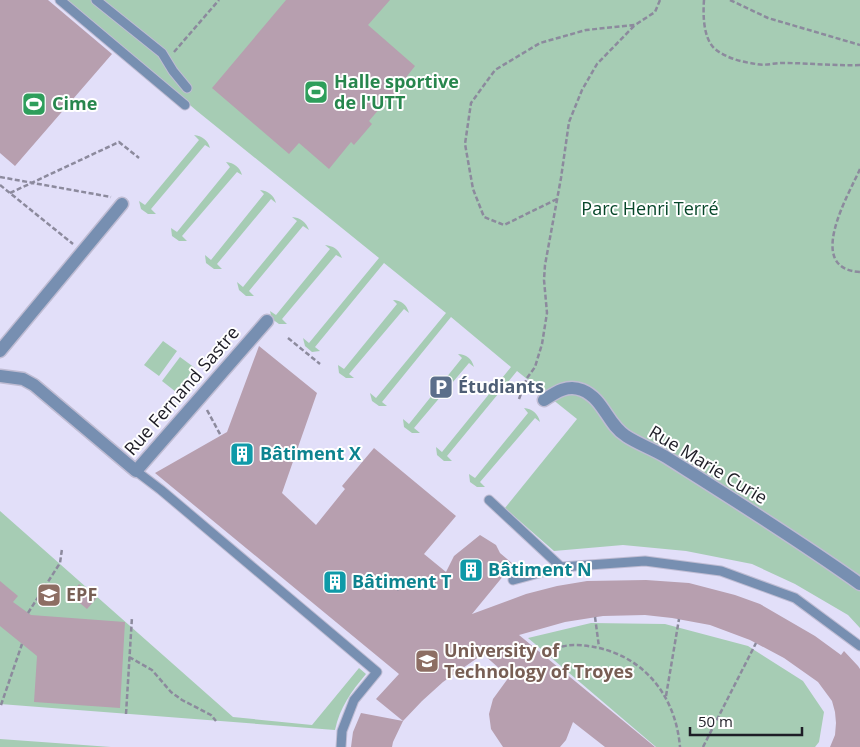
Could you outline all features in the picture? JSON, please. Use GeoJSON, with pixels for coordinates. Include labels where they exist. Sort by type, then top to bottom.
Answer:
{"type":"FeatureCollection","features":[{"type":"Feature","properties":{"kind":"street"},"geometry":{"type":"LineString","coordinates":[[0,351],[122,204]]}},
{"type":"Feature","properties":{"kind":"street","name":"Rue Fernand Sastre"},"geometry":{"type":"LineString","coordinates":[[0,376],[23,379],[34,385],[136,471],[267,321]]}},
{"type":"Feature","properties":{"kind":"street","name":"Rue Marie Curie"},"geometry":{"type":"LineString","coordinates":[[544,400],[568,388],[585,391],[600,403],[616,429],[626,437],[657,451],[860,584]]}},
{"type":"Feature","properties":{"kind":"lane"},"geometry":{"type":"LineString","coordinates":[[60,0],[185,105]]}},
{"type":"Feature","properties":{"kind":"lane"},"geometry":{"type":"LineString","coordinates":[[96,0],[162,53],[187,88]]}},
{"type":"Feature","properties":{"kind":"lane"},"geometry":{"type":"LineString","coordinates":[[136,471],[377,672],[354,700],[342,731],[341,747]]}},
{"type":"Feature","properties":{"kind":"lane"},"geometry":{"type":"LineString","coordinates":[[489,500],[561,567]]}},
{"type":"Feature","properties":{"kind":"lane"},"geometry":{"type":"LineString","coordinates":[[513,580],[561,567],[645,560],[721,570],[795,598],[860,646]]}},
{"type":"Feature","properties":{"kind":"path"},"geometry":{"type":"LineString","coordinates":[[167,61],[218,0]]}},
{"type":"Feature","properties":{"kind":"path"},"geometry":{"type":"LineString","coordinates":[[519,400],[527,378],[535,367],[542,344],[547,313],[544,280],[545,265],[568,122],[582,90],[597,64],[635,25],[655,12],[660,0]]}},
{"type":"Feature","properties":{"kind":"path"},"geometry":{"type":"LineString","coordinates":[[704,0],[702,17],[706,32],[713,47],[731,58],[758,65],[783,63],[860,65]]}},
{"type":"Feature","properties":{"kind":"path"},"geometry":{"type":"LineString","coordinates":[[730,0],[768,18],[860,45]]}},
{"type":"Feature","properties":{"kind":"path"},"geometry":{"type":"LineString","coordinates":[[557,199],[504,225],[484,217],[473,188],[465,144],[471,103],[495,70],[540,43],[586,30],[635,25]]}},
{"type":"Feature","properties":{"kind":"path"},"geometry":{"type":"LineString","coordinates":[[10,193],[119,142],[139,158]]}},
{"type":"Feature","properties":{"kind":"path"},"geometry":{"type":"LineString","coordinates":[[860,169],[832,239],[832,248],[837,262],[851,270],[860,272]]}},
{"type":"Feature","properties":{"kind":"path"},"geometry":{"type":"LineString","coordinates":[[0,176],[110,197],[122,204]]}},
{"type":"Feature","properties":{"kind":"path"},"geometry":{"type":"LineString","coordinates":[[0,185],[82,251]]}},
{"type":"Feature","properties":{"kind":"path"},"geometry":{"type":"LineString","coordinates":[[288,338],[320,364]]}},
{"type":"Feature","properties":{"kind":"path"},"geometry":{"type":"LineString","coordinates":[[200,398],[221,436]]}},
{"type":"Feature","properties":{"kind":"path"},"geometry":{"type":"LineString","coordinates":[[28,614],[60,564],[62,549]]}},
{"type":"Feature","properties":{"kind":"path"},"geometry":{"type":"LineString","coordinates":[[126,714],[132,617]]}},
{"type":"Feature","properties":{"kind":"path"},"geometry":{"type":"LineString","coordinates":[[595,617],[599,647]]}},
{"type":"Feature","properties":{"kind":"path"},"geometry":{"type":"LineString","coordinates":[[666,696],[679,619]]}},
{"type":"Feature","properties":{"kind":"path"},"geometry":{"type":"LineString","coordinates":[[703,747],[756,643]]}},
{"type":"Feature","properties":{"kind":"path"},"geometry":{"type":"LineString","coordinates":[[1,704],[22,644]]}},
{"type":"Feature","properties":{"kind":"path"},"geometry":{"type":"LineString","coordinates":[[540,652],[572,645],[599,647],[628,659],[651,678],[666,696],[675,718],[680,747]]}},
{"type":"Feature","properties":{"kind":"path"},"geometry":{"type":"LineString","coordinates":[[129,657],[152,670],[171,692],[211,715],[216,721]]}},
{"type":"Feature","properties":{"kind":"green space","name":"Parc Henri Terré"},"geometry":{"type":"Polygon","coordinates":[[[66,0],[860,0],[860,628],[848,615],[795,584],[752,564],[686,551],[623,545],[554,551],[505,508],[577,419],[517,371],[447,456],[452,461],[444,461],[437,455],[436,447],[442,452],[511,367],[451,317],[382,402],[387,406],[379,406],[372,401],[370,393],[376,398],[446,313],[384,263],[315,347],[320,351],[312,352],[305,346],[303,338],[309,343],[379,258],[197,111],[66,0]]]}},
{"type":"Feature","properties":{"kind":"green space"},"geometry":{"type":"Polygon","coordinates":[[[194,135],[204,139],[210,148],[205,145],[151,209],[156,214],[148,214],[141,209],[139,201],[145,205],[199,140],[194,135]]]}},
{"type":"Feature","properties":{"kind":"green space"},"geometry":{"type":"Polygon","coordinates":[[[226,162],[236,166],[242,175],[237,172],[182,236],[187,241],[179,241],[172,236],[171,228],[177,232],[230,167],[226,162]]]}},
{"type":"Feature","properties":{"kind":"green space"},"geometry":{"type":"Polygon","coordinates":[[[260,190],[270,194],[276,203],[271,199],[217,264],[222,269],[214,269],[206,263],[205,255],[211,260],[264,194],[260,190]]]}},
{"type":"Feature","properties":{"kind":"green space"},"geometry":{"type":"Polygon","coordinates":[[[292,217],[303,221],[309,230],[303,226],[249,291],[254,296],[246,296],[239,290],[237,282],[243,287],[297,221],[292,217]]]}},
{"type":"Feature","properties":{"kind":"green space"},"geometry":{"type":"Polygon","coordinates":[[[325,245],[336,249],[342,258],[336,255],[282,319],[287,324],[279,324],[272,319],[270,311],[276,315],[330,249],[325,245]]]}},
{"type":"Feature","properties":{"kind":"green space"},"geometry":{"type":"Polygon","coordinates":[[[393,300],[403,304],[409,313],[404,309],[349,374],[354,378],[346,378],[339,373],[338,365],[344,369],[397,304],[393,300]]]}},
{"type":"Feature","properties":{"kind":"green space"},"geometry":{"type":"Polygon","coordinates":[[[163,341],[177,351],[159,376],[144,365],[163,341]]]}},
{"type":"Feature","properties":{"kind":"green space"},"geometry":{"type":"Polygon","coordinates":[[[458,354],[468,358],[474,367],[469,363],[414,428],[420,433],[412,433],[404,427],[403,419],[409,424],[462,358],[458,354]]]}},
{"type":"Feature","properties":{"kind":"green space"},"geometry":{"type":"Polygon","coordinates":[[[180,357],[195,368],[176,392],[162,381],[180,357]]]}},
{"type":"Feature","properties":{"kind":"green space"},"geometry":{"type":"Polygon","coordinates":[[[524,408],[534,412],[540,422],[535,418],[480,482],[485,487],[477,487],[470,482],[469,474],[475,478],[528,413],[524,408]]]}},
{"type":"Feature","properties":{"kind":"green space","name":"EPF"},"geometry":{"type":"Polygon","coordinates":[[[0,511],[233,717],[312,725],[359,668],[366,674],[347,700],[335,730],[0,704],[0,511]]]}},
{"type":"Feature","properties":{"kind":"green space"},"geometry":{"type":"Polygon","coordinates":[[[591,623],[665,624],[748,646],[803,681],[824,712],[819,742],[815,747],[656,747],[528,638],[591,623]]]}},
{"type":"Feature","properties":{"kind":"green space"},"geometry":{"type":"Polygon","coordinates":[[[0,739],[111,747],[0,747],[0,739]]]}},
{"type":"Feature","properties":{"kind":"building","name":"Cime"},"geometry":{"type":"Polygon","coordinates":[[[0,0],[48,0],[112,54],[15,166],[0,153],[0,0]]]}},
{"type":"Feature","properties":{"kind":"building","name":"Halle sportive de l'UTT"},"geometry":{"type":"Polygon","coordinates":[[[286,0],[390,0],[368,25],[415,66],[404,80],[407,83],[389,104],[386,101],[369,121],[372,124],[354,145],[351,142],[329,169],[299,143],[289,154],[212,88],[286,0]]]}},
{"type":"Feature","properties":{"kind":"building"},"geometry":{"type":"Polygon","coordinates":[[[259,346],[317,393],[282,493],[316,525],[345,489],[342,486],[374,448],[456,516],[424,554],[446,572],[454,556],[480,535],[496,545],[500,553],[513,564],[472,614],[526,594],[587,581],[646,580],[689,583],[735,595],[760,604],[815,636],[841,655],[844,651],[858,666],[860,669],[860,747],[830,747],[835,735],[836,723],[832,701],[818,682],[784,658],[750,640],[710,625],[645,615],[603,616],[565,622],[519,635],[655,747],[605,747],[573,722],[566,740],[560,747],[503,747],[491,729],[489,714],[493,699],[509,677],[483,654],[443,682],[403,721],[376,699],[399,674],[155,473],[227,432],[259,346]]]}},
{"type":"Feature","properties":{"kind":"building"},"geometry":{"type":"Polygon","coordinates":[[[0,581],[18,596],[13,602],[31,615],[125,622],[120,708],[34,702],[37,656],[0,626],[0,581]]]}},
{"type":"Feature","properties":{"kind":"building"},"geometry":{"type":"Polygon","coordinates":[[[79,584],[96,599],[87,609],[70,595],[79,584]]]}},
{"type":"Feature","properties":{"kind":"building"},"geometry":{"type":"Polygon","coordinates":[[[361,713],[403,721],[392,747],[351,747],[353,732],[361,713]]]}},
{"type":"Feature","properties":{"kind":"place","name":"Halle sportive de l'UTT"},"geometry":{"type":"Point","coordinates":[316,92]}},
{"type":"Feature","properties":{"kind":"place","name":"Cime"},"geometry":{"type":"Point","coordinates":[34,104]}},
{"type":"Feature","properties":{"kind":"place","name":"Étudiants"},"geometry":{"type":"Point","coordinates":[441,387]}},
{"type":"Feature","properties":{"kind":"place","name":"Bâtiment X"},"geometry":{"type":"Point","coordinates":[242,454]}},
{"type":"Feature","properties":{"kind":"place","name":"Bâtiment N"},"geometry":{"type":"Point","coordinates":[471,570]}},
{"type":"Feature","properties":{"kind":"place","name":"Bâtiment T"},"geometry":{"type":"Point","coordinates":[335,582]}},
{"type":"Feature","properties":{"kind":"place","name":"EPF"},"geometry":{"type":"Point","coordinates":[49,595]}},
{"type":"Feature","properties":{"kind":"place","name":"University of Technology of Troyes"},"geometry":{"type":"Point","coordinates":[427,661]}}]}
